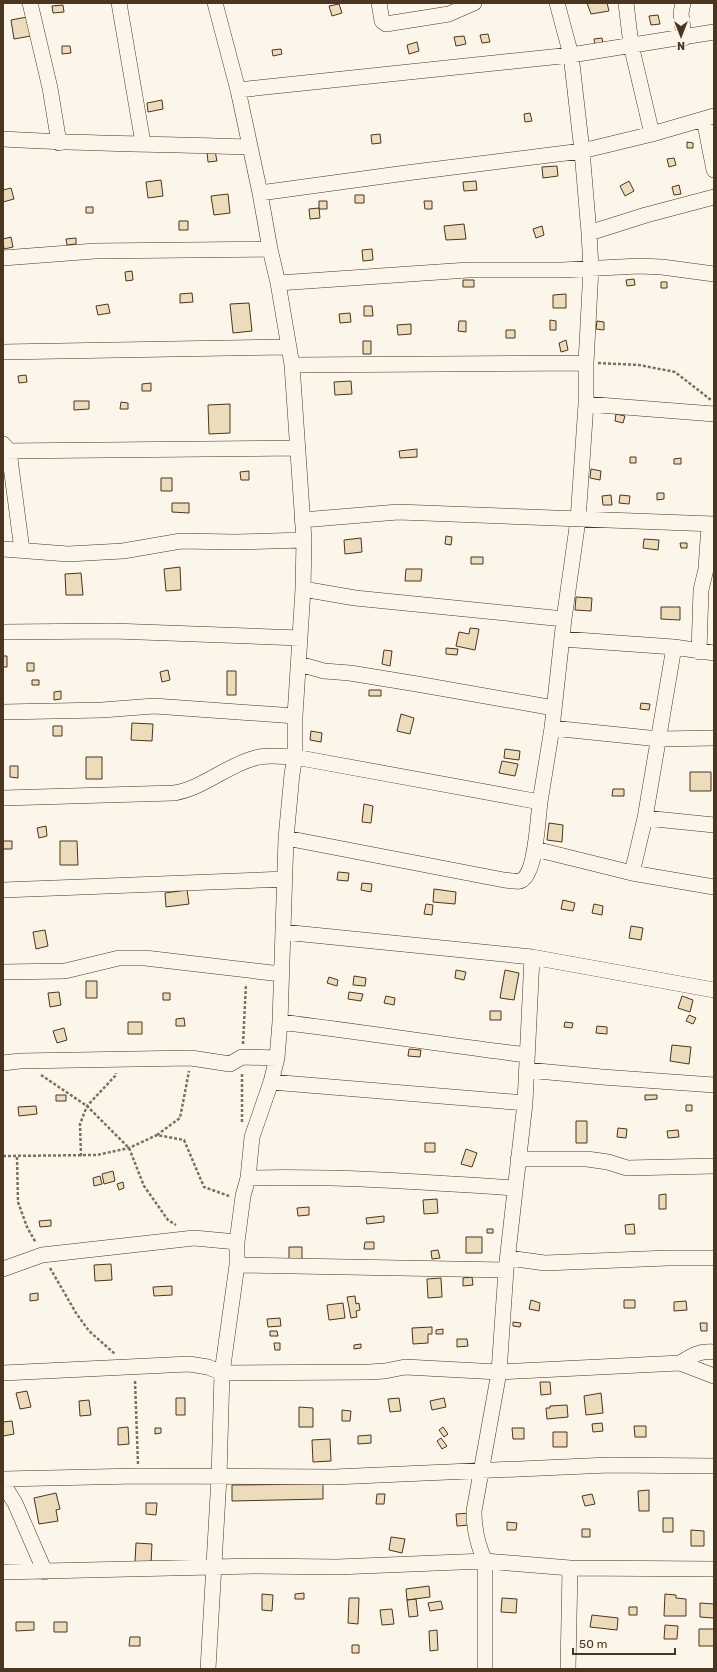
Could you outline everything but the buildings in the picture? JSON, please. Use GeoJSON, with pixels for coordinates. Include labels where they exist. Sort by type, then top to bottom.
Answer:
{"type":"FeatureCollection","features":[{"type":"Feature","properties":{"kind":"street"},"geometry":{"type":"LineString","coordinates":[[30,3],[50,88],[58,143]]}},
{"type":"Feature","properties":{"kind":"street"},"geometry":{"type":"LineString","coordinates":[[119,3],[143,143]]}},
{"type":"Feature","properties":{"kind":"street"},"geometry":{"type":"LineString","coordinates":[[208,1669],[219,1477],[222,1373],[237,1265],[237,1242],[243,1196],[248,1178],[252,1137],[271,1082],[276,1058],[280,1022],[286,838],[295,757],[295,716],[303,589],[304,540],[292,365],[278,283],[270,250],[260,193],[238,90],[215,3]]}},
{"type":"Feature","properties":{"kind":"street"},"geometry":{"type":"LineString","coordinates":[[379,3],[382,21],[386,24],[449,14],[474,3]]}},
{"type":"Feature","properties":{"kind":"street"},"geometry":{"type":"LineString","coordinates":[[286,838],[504,880],[519,881],[523,880],[527,873],[535,849],[578,520],[586,404],[586,363],[591,268],[582,151],[571,55],[557,3]]}},
{"type":"Feature","properties":{"kind":"street"},"geometry":{"type":"LineString","coordinates":[[626,3],[631,45],[652,134]]}},
{"type":"Feature","properties":{"kind":"street"},"geometry":{"type":"LineString","coordinates":[[683,3],[681,19],[684,38]]}},
{"type":"Feature","properties":{"kind":"street"},"geometry":{"type":"LineString","coordinates":[[238,90],[571,55],[714,32]]}},
{"type":"Feature","properties":{"kind":"street"},"geometry":{"type":"LineString","coordinates":[[260,193],[582,151],[709,118],[714,170]]}},
{"type":"Feature","properties":{"kind":"street"},"geometry":{"type":"LineString","coordinates":[[3,139],[58,143],[143,143],[249,146]]}},
{"type":"Feature","properties":{"kind":"street"},"geometry":{"type":"LineString","coordinates":[[589,233],[646,215],[714,197]]}},
{"type":"Feature","properties":{"kind":"street"},"geometry":{"type":"LineString","coordinates":[[3,258],[95,251],[270,250]]}},
{"type":"Feature","properties":{"kind":"street"},"geometry":{"type":"LineString","coordinates":[[278,283],[468,270],[562,270],[662,267],[714,274]]}},
{"type":"Feature","properties":{"kind":"street"},"geometry":{"type":"LineString","coordinates":[[3,352],[289,347]]}},
{"type":"Feature","properties":{"kind":"street"},"geometry":{"type":"LineString","coordinates":[[292,365],[586,363]]}},
{"type":"Feature","properties":{"kind":"street"},"geometry":{"type":"LineString","coordinates":[[586,404],[714,414]]}},
{"type":"Feature","properties":{"kind":"street"},"geometry":{"type":"LineString","coordinates":[[22,550],[5,449],[298,448]]}},
{"type":"Feature","properties":{"kind":"street"},"geometry":{"type":"LineString","coordinates":[[302,520],[398,512],[712,524],[706,568],[701,590],[707,652],[562,639]]}},
{"type":"Feature","properties":{"kind":"street"},"geometry":{"type":"LineString","coordinates":[[3,549],[68,554],[123,551],[181,541],[234,542],[304,540]]}},
{"type":"Feature","properties":{"kind":"street"},"geometry":{"type":"LineString","coordinates":[[303,589],[355,598],[564,619]]}},
{"type":"Feature","properties":{"kind":"street"},"geometry":{"type":"LineString","coordinates":[[3,632],[113,631],[300,638]]}},
{"type":"Feature","properties":{"kind":"street"},"geometry":{"type":"LineString","coordinates":[[632,873],[645,818],[674,648]]}},
{"type":"Feature","properties":{"kind":"street"},"geometry":{"type":"LineString","coordinates":[[299,664],[324,671],[350,673],[554,708]]}},
{"type":"Feature","properties":{"kind":"street"},"geometry":{"type":"LineString","coordinates":[[3,712],[102,710],[154,706],[295,716]]}},
{"type":"Feature","properties":{"kind":"street"},"geometry":{"type":"LineString","coordinates":[[552,728],[659,739],[714,738]]}},
{"type":"Feature","properties":{"kind":"street"},"geometry":{"type":"LineString","coordinates":[[3,798],[174,792],[194,787],[254,758],[295,757],[540,802]]}},
{"type":"Feature","properties":{"kind":"street"},"geometry":{"type":"LineString","coordinates":[[645,818],[714,825]]}},
{"type":"Feature","properties":{"kind":"street"},"geometry":{"type":"LineString","coordinates":[[535,849],[632,873],[714,886]]}},
{"type":"Feature","properties":{"kind":"street"},"geometry":{"type":"LineString","coordinates":[[3,890],[285,879]]}},
{"type":"Feature","properties":{"kind":"street"},"geometry":{"type":"LineString","coordinates":[[283,932],[532,957],[714,990]]}},
{"type":"Feature","properties":{"kind":"street"},"geometry":{"type":"LineString","coordinates":[[485,1669],[485,1561],[479,1547],[474,1521],[476,1500],[499,1372],[507,1264],[525,1103],[532,957]]}},
{"type":"Feature","properties":{"kind":"street"},"geometry":{"type":"LineString","coordinates":[[3,972],[65,971],[119,958],[145,958],[281,974]]}},
{"type":"Feature","properties":{"kind":"street"},"geometry":{"type":"LineString","coordinates":[[280,1022],[366,1032],[527,1062],[714,1085]]}},
{"type":"Feature","properties":{"kind":"street"},"geometry":{"type":"LineString","coordinates":[[3,1063],[20,1061],[191,1058],[230,1064],[242,1057],[276,1058]]}},
{"type":"Feature","properties":{"kind":"street"},"geometry":{"type":"LineString","coordinates":[[271,1082],[525,1103]]}},
{"type":"Feature","properties":{"kind":"street"},"geometry":{"type":"LineString","coordinates":[[518,1159],[587,1159],[608,1162],[627,1168],[644,1166],[714,1166]]}},
{"type":"Feature","properties":{"kind":"street"},"geometry":{"type":"LineString","coordinates":[[248,1178],[301,1177],[516,1188]]}},
{"type":"Feature","properties":{"kind":"street"},"geometry":{"type":"LineString","coordinates":[[3,1268],[42,1256],[194,1238],[237,1242]]}},
{"type":"Feature","properties":{"kind":"street"},"geometry":{"type":"LineString","coordinates":[[237,1265],[507,1264],[668,1258],[714,1258]]}},
{"type":"Feature","properties":{"kind":"street"},"geometry":{"type":"LineString","coordinates":[[680,1363],[696,1353],[703,1351],[714,1352]]}},
{"type":"Feature","properties":{"kind":"street"},"geometry":{"type":"LineString","coordinates":[[3,1373],[199,1365],[222,1373],[369,1372],[385,1371],[405,1367],[499,1372],[680,1363],[714,1376]]}},
{"type":"Feature","properties":{"kind":"street"},"geometry":{"type":"LineString","coordinates":[[3,1478],[138,1476],[334,1477],[609,1465],[714,1466]]}},
{"type":"Feature","properties":{"kind":"street"},"geometry":{"type":"LineString","coordinates":[[3,1484],[15,1504],[45,1572]]}},
{"type":"Feature","properties":{"kind":"street"},"geometry":{"type":"LineString","coordinates":[[3,1572],[255,1566],[337,1567],[485,1561],[570,1568],[714,1569]]}},
{"type":"Feature","properties":{"kind":"street"},"geometry":{"type":"LineString","coordinates":[[568,1669],[570,1568]]}},
{"type":"Feature","properties":{"kind":"path"},"geometry":{"type":"LineString","coordinates":[[586,363],[639,365],[675,372],[706,394],[714,402]]}},
{"type":"Feature","properties":{"kind":"path"},"geometry":{"type":"LineString","coordinates":[[242,1123],[242,1057],[246,971]]}},
{"type":"Feature","properties":{"kind":"path"},"geometry":{"type":"LineString","coordinates":[[3,1156],[97,1156],[129,1148],[157,1135],[180,1118],[191,1058]]}},
{"type":"Feature","properties":{"kind":"path"},"geometry":{"type":"LineString","coordinates":[[81,1156],[80,1124],[87,1106],[116,1075],[114,1060]]}},
{"type":"Feature","properties":{"kind":"path"},"geometry":{"type":"LineString","coordinates":[[20,1061],[87,1106],[129,1148],[144,1186],[168,1220],[194,1238]]}},
{"type":"Feature","properties":{"kind":"path"},"geometry":{"type":"LineString","coordinates":[[157,1135],[184,1140],[204,1187],[235,1198],[243,1196]]}},
{"type":"Feature","properties":{"kind":"path"},"geometry":{"type":"LineString","coordinates":[[16,1157],[18,1202],[27,1227],[42,1256],[84,1325],[104,1345],[116,1354]]}},
{"type":"Feature","properties":{"kind":"path"},"geometry":{"type":"LineString","coordinates":[[135,1367],[138,1476]]}}]}
